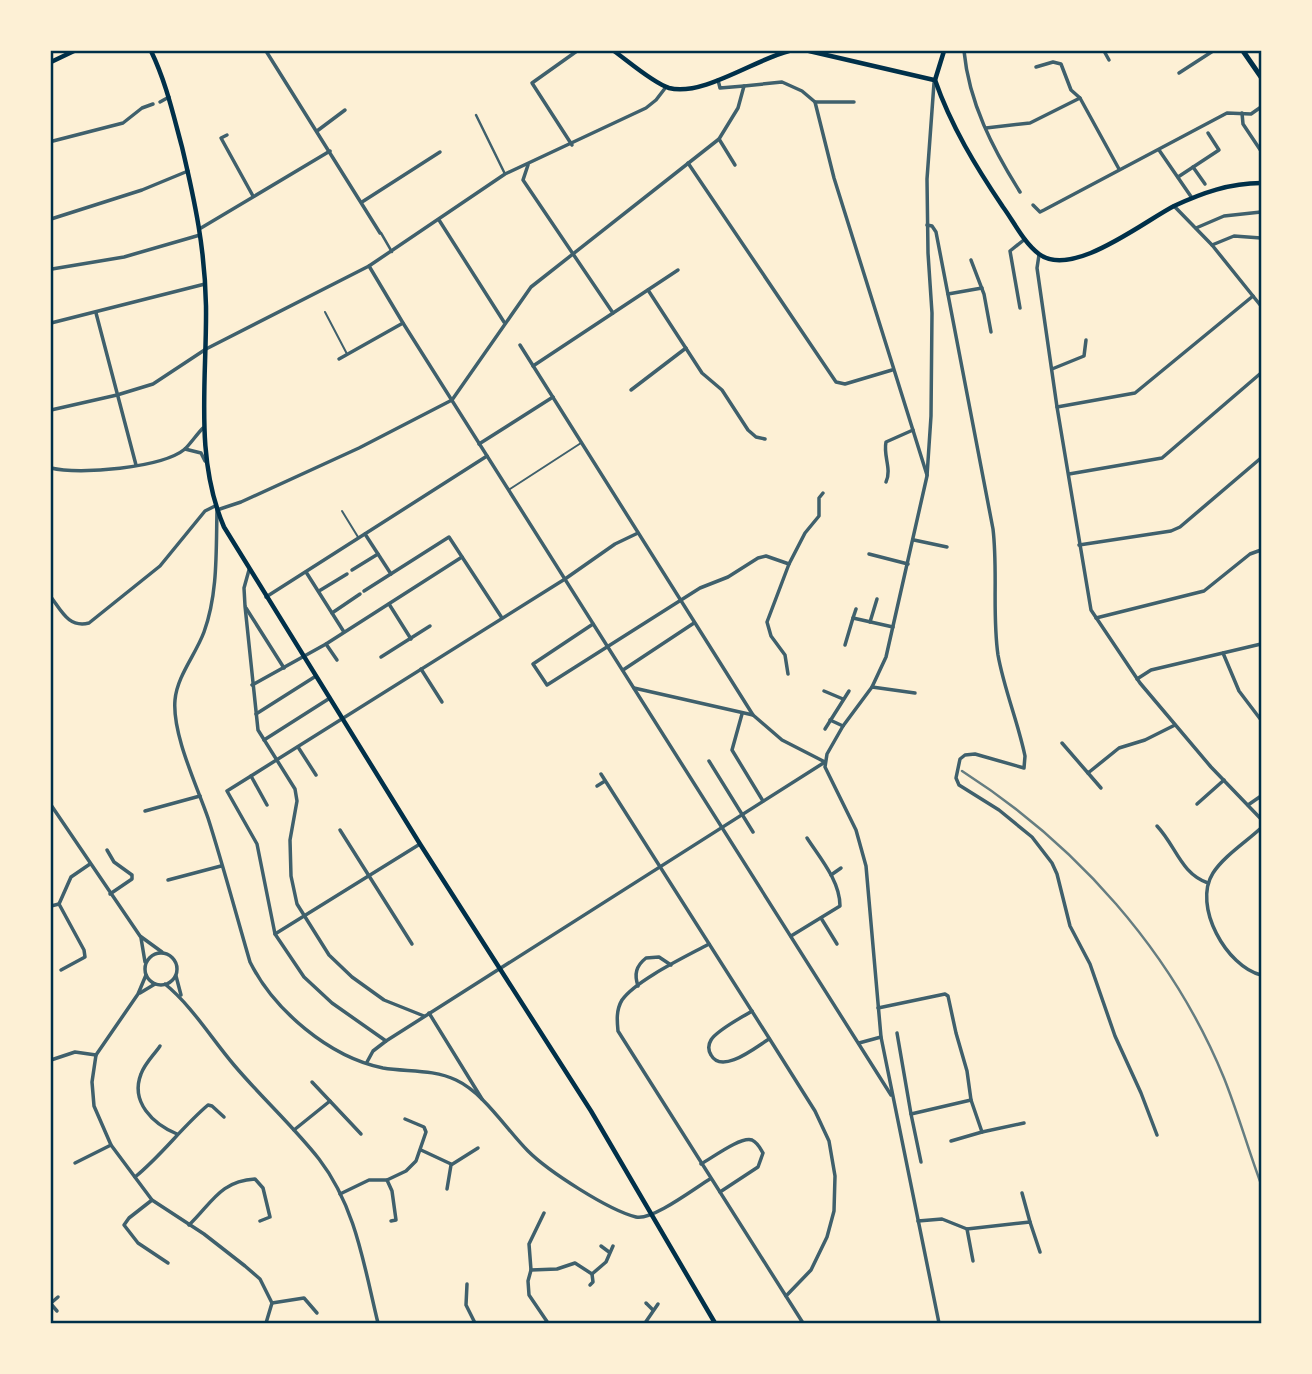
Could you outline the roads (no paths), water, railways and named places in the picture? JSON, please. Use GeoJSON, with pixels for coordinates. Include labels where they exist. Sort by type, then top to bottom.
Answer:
{"type":"FeatureCollection","features":[{"type":"Feature","properties":{"kind":"main road"},"geometry":{"type":"LineString","coordinates":[[51,62],[74,51]]}},
{"type":"Feature","properties":{"kind":"main road"},"geometry":{"type":"LineString","coordinates":[[151,51],[170,97],[202,235],[206,349],[202,428],[216,508],[249,570],[303,657],[591,1111],[715,1323]]}},
{"type":"Feature","properties":{"kind":"main road"},"geometry":{"type":"LineString","coordinates":[[614,51],[666,87],[686,88],[718,80],[771,56],[789,51]]}},
{"type":"Feature","properties":{"kind":"main road"},"geometry":{"type":"LineString","coordinates":[[809,51],[934,80]]}},
{"type":"Feature","properties":{"kind":"main road"},"geometry":{"type":"LineString","coordinates":[[944,51],[934,80],[945,109],[977,169],[1025,239],[1039,254],[1057,260],[1084,256],[1192,198],[1219,187],[1261,183]]}},
{"type":"Feature","properties":{"kind":"main road"},"geometry":{"type":"LineString","coordinates":[[1242,51],[1260,73]]}},
{"type":"Feature","properties":{"kind":"street"},"geometry":{"type":"LineString","coordinates":[[266,51],[392,252]]}},
{"type":"Feature","properties":{"kind":"street"},"geometry":{"type":"LineString","coordinates":[[572,145],[532,83],[577,51]]}},
{"type":"Feature","properties":{"kind":"street"},"geometry":{"type":"LineString","coordinates":[[964,51],[971,91],[996,154],[1020,192]]}},
{"type":"Feature","properties":{"kind":"street"},"geometry":{"type":"LineString","coordinates":[[1104,51],[1109,60]]}},
{"type":"Feature","properties":{"kind":"street"},"geometry":{"type":"LineString","coordinates":[[1179,73],[1213,51]]}},
{"type":"Feature","properties":{"kind":"street"},"geometry":{"type":"LineString","coordinates":[[1036,67],[1053,62],[1061,64],[1071,90],[1080,98],[1119,169]]}},
{"type":"Feature","properties":{"kind":"street"},"geometry":{"type":"LineString","coordinates":[[718,80],[720,88],[782,82],[802,91],[815,102],[830,166],[927,476]]}},
{"type":"Feature","properties":{"kind":"street"},"geometry":{"type":"LineString","coordinates":[[367,1062],[373,1051],[424,1016],[825,762],[843,726],[872,687],[887,657],[927,476],[931,427],[932,326],[927,179],[934,80]]}},
{"type":"Feature","properties":{"kind":"street"},"geometry":{"type":"LineString","coordinates":[[51,597],[69,621],[76,625],[89,623],[160,566],[205,511],[241,502],[332,461],[452,400],[531,287],[719,139],[738,108],[744,86]]}},
{"type":"Feature","properties":{"kind":"street"},"geometry":{"type":"LineString","coordinates":[[51,409],[117,395],[153,384],[206,349],[369,266],[505,174],[572,145],[646,108],[666,87]]}},
{"type":"Feature","properties":{"kind":"street"},"geometry":{"type":"LineString","coordinates":[[160,102],[170,97]]}},
{"type":"Feature","properties":{"kind":"street"},"geometry":{"type":"LineString","coordinates":[[986,128],[1030,123],[1080,98]]}},
{"type":"Feature","properties":{"kind":"street"},"geometry":{"type":"LineString","coordinates":[[815,102],[854,102]]}},
{"type":"Feature","properties":{"kind":"street"},"geometry":{"type":"LineString","coordinates":[[53,141],[123,123],[142,108],[153,104]]}},
{"type":"Feature","properties":{"kind":"street"},"geometry":{"type":"LineString","coordinates":[[1034,205],[1040,212],[1227,113],[1251,114],[1261,107]]}},
{"type":"Feature","properties":{"kind":"street"},"geometry":{"type":"LineString","coordinates":[[317,131],[345,110]]}},
{"type":"Feature","properties":{"kind":"street"},"geometry":{"type":"LineString","coordinates":[[1242,113],[1243,124],[1261,151]]}},
{"type":"Feature","properties":{"kind":"street"},"geometry":{"type":"LineString","coordinates":[[476,116],[505,174]]}},
{"type":"Feature","properties":{"kind":"street"},"geometry":{"type":"LineString","coordinates":[[1178,177],[1219,150],[1208,133]]}},
{"type":"Feature","properties":{"kind":"street"},"geometry":{"type":"LineString","coordinates":[[227,135],[220,138],[254,196]]}},
{"type":"Feature","properties":{"kind":"street"},"geometry":{"type":"LineString","coordinates":[[719,139],[735,165]]}},
{"type":"Feature","properties":{"kind":"street"},"geometry":{"type":"LineString","coordinates":[[1159,150],[1192,198]]}},
{"type":"Feature","properties":{"kind":"street"},"geometry":{"type":"LineString","coordinates":[[201,228],[330,151]]}},
{"type":"Feature","properties":{"kind":"street"},"geometry":{"type":"LineString","coordinates":[[362,202],[440,152]]}},
{"type":"Feature","properties":{"kind":"street"},"geometry":{"type":"LineString","coordinates":[[688,163],[836,382],[845,384],[893,370]]}},
{"type":"Feature","properties":{"kind":"street"},"geometry":{"type":"LineString","coordinates":[[528,165],[523,180],[613,313]]}},
{"type":"Feature","properties":{"kind":"street"},"geometry":{"type":"LineString","coordinates":[[1193,167],[1205,184]]}},
{"type":"Feature","properties":{"kind":"street"},"geometry":{"type":"LineString","coordinates":[[51,219],[142,190],[188,171]]}},
{"type":"Feature","properties":{"kind":"street"},"geometry":{"type":"LineString","coordinates":[[1174,206],[1212,245],[1261,306]]}},
{"type":"Feature","properties":{"kind":"street"},"geometry":{"type":"LineString","coordinates":[[1196,228],[1224,216],[1261,212]]}},
{"type":"Feature","properties":{"kind":"street"},"geometry":{"type":"LineString","coordinates":[[439,220],[504,322]]}},
{"type":"Feature","properties":{"kind":"street"},"geometry":{"type":"LineString","coordinates":[[928,225],[935,229],[993,529],[997,561],[996,634],[999,658],[1022,743],[1024,768],[975,754],[965,755],[960,760],[956,778],[959,785],[999,810],[1032,837],[1052,863],[1070,926],[1090,964],[1115,1036],[1157,1135]]}},
{"type":"Feature","properties":{"kind":"street"},"geometry":{"type":"LineString","coordinates":[[52,269],[124,257],[202,235]]}},
{"type":"Feature","properties":{"kind":"street"},"geometry":{"type":"LineString","coordinates":[[1212,245],[1234,236],[1261,238]]}},
{"type":"Feature","properties":{"kind":"street"},"geometry":{"type":"LineString","coordinates":[[1020,308],[1010,251],[1025,239]]}},
{"type":"Feature","properties":{"kind":"street"},"geometry":{"type":"LineString","coordinates":[[1039,254],[1038,268],[1057,407],[1088,602],[1137,679],[1223,780],[1261,819]]}},
{"type":"Feature","properties":{"kind":"street"},"geometry":{"type":"LineString","coordinates":[[971,260],[982,288],[991,332]]}},
{"type":"Feature","properties":{"kind":"street"},"geometry":{"type":"LineString","coordinates":[[369,266],[891,1095]]}},
{"type":"Feature","properties":{"kind":"street"},"geometry":{"type":"LineString","coordinates":[[533,366],[678,270]]}},
{"type":"Feature","properties":{"kind":"street"},"geometry":{"type":"LineString","coordinates":[[51,323],[205,284]]}},
{"type":"Feature","properties":{"kind":"street"},"geometry":{"type":"LineString","coordinates":[[948,294],[982,288]]}},
{"type":"Feature","properties":{"kind":"street"},"geometry":{"type":"LineString","coordinates":[[648,290],[702,373],[722,390],[748,430],[756,437],[765,439]]}},
{"type":"Feature","properties":{"kind":"street"},"geometry":{"type":"LineString","coordinates":[[1057,407],[1135,393],[1253,296]]}},
{"type":"Feature","properties":{"kind":"street"},"geometry":{"type":"LineString","coordinates":[[96,313],[136,465]]}},
{"type":"Feature","properties":{"kind":"street"},"geometry":{"type":"LineString","coordinates":[[339,359],[403,323]]}},
{"type":"Feature","properties":{"kind":"street"},"geometry":{"type":"LineString","coordinates":[[1052,369],[1084,356],[1086,340]]}},
{"type":"Feature","properties":{"kind":"street"},"geometry":{"type":"LineString","coordinates":[[520,345],[753,715],[782,740],[825,762]]}},
{"type":"Feature","properties":{"kind":"street"},"geometry":{"type":"LineString","coordinates":[[631,390],[686,348]]}},
{"type":"Feature","properties":{"kind":"street"},"geometry":{"type":"LineString","coordinates":[[1068,474],[1162,458],[1261,373]]}},
{"type":"Feature","properties":{"kind":"street"},"geometry":{"type":"LineString","coordinates":[[1256,378],[1261,383]]}},
{"type":"Feature","properties":{"kind":"street"},"geometry":{"type":"LineString","coordinates":[[479,444],[553,397]]}},
{"type":"Feature","properties":{"kind":"street"},"geometry":{"type":"LineString","coordinates":[[51,468],[74,471],[136,465],[173,456],[185,449],[202,428]]}},
{"type":"Feature","properties":{"kind":"street"},"geometry":{"type":"LineString","coordinates":[[886,482],[890,475],[884,452],[886,442],[913,430]]}},
{"type":"Feature","properties":{"kind":"street"},"geometry":{"type":"LineString","coordinates":[[185,449],[201,453],[208,469]]}},
{"type":"Feature","properties":{"kind":"street"},"geometry":{"type":"LineString","coordinates":[[266,597],[487,456]]}},
{"type":"Feature","properties":{"kind":"street"},"geometry":{"type":"LineString","coordinates":[[1079,545],[1171,531],[1180,527],[1261,458]]}},
{"type":"Feature","properties":{"kind":"street"},"geometry":{"type":"LineString","coordinates":[[788,674],[785,655],[771,636],[767,622],[789,564],[805,533],[818,516],[819,498],[823,493]]}},
{"type":"Feature","properties":{"kind":"street"},"geometry":{"type":"LineString","coordinates":[[216,508],[216,548],[208,617],[175,700],[183,748],[250,962],[260,982],[319,1041],[331,1049],[400,1071],[425,1072],[456,1080],[483,1101],[529,1152],[600,1200],[638,1218],[651,1215],[710,1179]]}},
{"type":"Feature","properties":{"kind":"street"},"geometry":{"type":"LineString","coordinates":[[386,1041],[332,1003],[304,977],[275,934],[257,844],[227,791],[565,579],[615,544],[638,533]]}},
{"type":"Feature","properties":{"kind":"street"},"geometry":{"type":"LineString","coordinates":[[365,534],[391,574]]}},
{"type":"Feature","properties":{"kind":"street"},"geometry":{"type":"LineString","coordinates":[[332,613],[449,537],[502,618]]}},
{"type":"Feature","properties":{"kind":"street"},"geometry":{"type":"LineString","coordinates":[[914,540],[947,547]]}},
{"type":"Feature","properties":{"kind":"street"},"geometry":{"type":"LineString","coordinates":[[1096,618],[1204,591],[1250,554],[1261,550]]}},
{"type":"Feature","properties":{"kind":"street"},"geometry":{"type":"LineString","coordinates":[[352,570],[378,554]]}},
{"type":"Feature","properties":{"kind":"street"},"geometry":{"type":"LineString","coordinates":[[869,554],[908,564]]}},
{"type":"Feature","properties":{"kind":"street"},"geometry":{"type":"LineString","coordinates":[[593,624],[533,664],[547,685],[700,588],[740,571],[758,558],[766,556],[789,564]]}},
{"type":"Feature","properties":{"kind":"street"},"geometry":{"type":"LineString","coordinates":[[253,685],[326,644],[462,557]]}},
{"type":"Feature","properties":{"kind":"street"},"geometry":{"type":"LineString","coordinates":[[249,570],[244,588],[245,606],[258,730],[295,789],[297,801],[290,840],[297,904],[329,955],[352,978],[384,1000],[424,1016]]}},
{"type":"Feature","properties":{"kind":"street"},"geometry":{"type":"LineString","coordinates":[[306,571],[344,632]]}},
{"type":"Feature","properties":{"kind":"street"},"geometry":{"type":"LineString","coordinates":[[318,592],[347,574]]}},
{"type":"Feature","properties":{"kind":"street"},"geometry":{"type":"LineString","coordinates":[[870,622],[877,599]]}},
{"type":"Feature","properties":{"kind":"street"},"geometry":{"type":"LineString","coordinates":[[389,604],[411,639]]}},
{"type":"Feature","properties":{"kind":"street"},"geometry":{"type":"LineString","coordinates":[[245,606],[284,668]]}},
{"type":"Feature","properties":{"kind":"street"},"geometry":{"type":"LineString","coordinates":[[845,645],[856,608]]}},
{"type":"Feature","properties":{"kind":"street"},"geometry":{"type":"LineString","coordinates":[[853,618],[893,627]]}},
{"type":"Feature","properties":{"kind":"street"},"geometry":{"type":"LineString","coordinates":[[622,670],[694,623]]}},
{"type":"Feature","properties":{"kind":"street"},"geometry":{"type":"LineString","coordinates":[[381,657],[430,626]]}},
{"type":"Feature","properties":{"kind":"street"},"geometry":{"type":"LineString","coordinates":[[326,644],[337,660]]}},
{"type":"Feature","properties":{"kind":"street"},"geometry":{"type":"LineString","coordinates":[[1137,679],[1151,670],[1261,644]]}},
{"type":"Feature","properties":{"kind":"street"},"geometry":{"type":"LineString","coordinates":[[1223,653],[1239,691],[1261,720]]}},
{"type":"Feature","properties":{"kind":"street"},"geometry":{"type":"LineString","coordinates":[[421,669],[442,702]]}},
{"type":"Feature","properties":{"kind":"street"},"geometry":{"type":"LineString","coordinates":[[256,714],[316,676]]}},
{"type":"Feature","properties":{"kind":"street"},"geometry":{"type":"LineString","coordinates":[[872,687],[915,693]]}},
{"type":"Feature","properties":{"kind":"street"},"geometry":{"type":"LineString","coordinates":[[634,688],[753,715]]}},
{"type":"Feature","properties":{"kind":"street"},"geometry":{"type":"LineString","coordinates":[[824,691],[844,699]]}},
{"type":"Feature","properties":{"kind":"street"},"geometry":{"type":"LineString","coordinates":[[825,729],[849,691]]}},
{"type":"Feature","properties":{"kind":"street"},"geometry":{"type":"LineString","coordinates":[[263,740],[330,698]]}},
{"type":"Feature","properties":{"kind":"street"},"geometry":{"type":"LineString","coordinates":[[742,714],[732,750],[763,801]]}},
{"type":"Feature","properties":{"kind":"street"},"geometry":{"type":"LineString","coordinates":[[830,720],[843,726]]}},
{"type":"Feature","properties":{"kind":"street"},"geometry":{"type":"LineString","coordinates":[[1088,774],[1119,748],[1175,725]]}},
{"type":"Feature","properties":{"kind":"street"},"geometry":{"type":"LineString","coordinates":[[1062,743],[1101,788]]}},
{"type":"Feature","properties":{"kind":"street"},"geometry":{"type":"LineString","coordinates":[[298,747],[316,775]]}},
{"type":"Feature","properties":{"kind":"street"},"geometry":{"type":"LineString","coordinates":[[709,761],[753,832]]}},
{"type":"Feature","properties":{"kind":"street"},"geometry":{"type":"LineString","coordinates":[[825,762],[827,774],[856,830],[866,866],[881,1037],[940,1323]]}},
{"type":"Feature","properties":{"kind":"street"},"geometry":{"type":"LineString","coordinates":[[601,774],[769,1038],[829,1141],[835,1176],[834,1211],[827,1237],[811,1270],[786,1296]]}},
{"type":"Feature","properties":{"kind":"street"},"geometry":{"type":"LineString","coordinates":[[251,776],[267,805]]}},
{"type":"Feature","properties":{"kind":"street"},"geometry":{"type":"LineString","coordinates":[[1197,804],[1223,780]]}},
{"type":"Feature","properties":{"kind":"street"},"geometry":{"type":"LineString","coordinates":[[597,786],[605,781]]}},
{"type":"Feature","properties":{"kind":"street"},"geometry":{"type":"LineString","coordinates":[[145,811],[200,796]]}},
{"type":"Feature","properties":{"kind":"street"},"geometry":{"type":"LineString","coordinates":[[1248,805],[1261,796]]}},
{"type":"Feature","properties":{"kind":"street"},"geometry":{"type":"LineString","coordinates":[[51,805],[140,936],[174,960],[181,998]]}},
{"type":"Feature","properties":{"kind":"street"},"geometry":{"type":"LineString","coordinates":[[1157,826],[1168,838],[1187,870],[1196,879],[1208,883]]}},
{"type":"Feature","properties":{"kind":"street"},"geometry":{"type":"LineString","coordinates":[[1261,828],[1220,865],[1208,883],[1206,895],[1208,908],[1222,942],[1242,968],[1261,975]]}},
{"type":"Feature","properties":{"kind":"street"},"geometry":{"type":"LineString","coordinates":[[340,830],[412,944]]}},
{"type":"Feature","properties":{"kind":"street"},"geometry":{"type":"LineString","coordinates":[[791,936],[840,906],[831,875],[807,838]]}},
{"type":"Feature","properties":{"kind":"street"},"geometry":{"type":"LineString","coordinates":[[275,934],[420,844]]}},
{"type":"Feature","properties":{"kind":"street"},"geometry":{"type":"LineString","coordinates":[[107,850],[114,862],[132,875],[124,886],[110,894]]}},
{"type":"Feature","properties":{"kind":"street"},"geometry":{"type":"LineString","coordinates":[[59,904],[71,877],[90,864]]}},
{"type":"Feature","properties":{"kind":"street"},"geometry":{"type":"LineString","coordinates":[[168,880],[221,866]]}},
{"type":"Feature","properties":{"kind":"street"},"geometry":{"type":"LineString","coordinates":[[831,875],[841,869]]}},
{"type":"Feature","properties":{"kind":"street"},"geometry":{"type":"LineString","coordinates":[[51,906],[59,904]]}},
{"type":"Feature","properties":{"kind":"street"},"geometry":{"type":"LineString","coordinates":[[59,904],[84,950],[85,957],[61,970]]}},
{"type":"Feature","properties":{"kind":"street"},"geometry":{"type":"LineString","coordinates":[[821,918],[837,944]]}},
{"type":"Feature","properties":{"kind":"street"},"geometry":{"type":"LineString","coordinates":[[140,936],[146,975],[138,994],[96,1055],[92,1082],[94,1106],[111,1145],[152,1200],[237,1259],[260,1279],[272,1303],[266,1323]]}},
{"type":"Feature","properties":{"kind":"street"},"geometry":{"type":"LineString","coordinates":[[709,944],[638,986],[621,1002],[616,1017],[618,1031],[803,1323]]}},
{"type":"Feature","properties":{"kind":"street"},"geometry":{"type":"LineString","coordinates":[[145,962],[152,954],[162,952]]}},
{"type":"Feature","properties":{"kind":"street"},"geometry":{"type":"LineString","coordinates":[[638,986],[637,968],[646,958],[659,957],[671,965]]}},
{"type":"Feature","properties":{"kind":"street"},"geometry":{"type":"LineString","coordinates":[[138,994],[155,984],[172,981],[176,974]]}},
{"type":"Feature","properties":{"kind":"street"},"geometry":{"type":"LineString","coordinates":[[146,975],[155,984]]}},
{"type":"Feature","properties":{"kind":"street"},"geometry":{"type":"LineString","coordinates":[[165,984],[181,998],[233,1063],[320,1161],[340,1195],[358,1235],[378,1323]]}},
{"type":"Feature","properties":{"kind":"street"},"geometry":{"type":"LineString","coordinates":[[878,1008],[945,994],[948,996],[967,1071],[971,1100],[982,1132]]}},
{"type":"Feature","properties":{"kind":"street"},"geometry":{"type":"LineString","coordinates":[[752,1011],[714,1035],[709,1042],[708,1051],[714,1059],[723,1063],[733,1061],[769,1038]]}},
{"type":"Feature","properties":{"kind":"street"},"geometry":{"type":"LineString","coordinates":[[429,1013],[483,1101]]}},
{"type":"Feature","properties":{"kind":"street"},"geometry":{"type":"LineString","coordinates":[[897,1034],[921,1161]]}},
{"type":"Feature","properties":{"kind":"street"},"geometry":{"type":"LineString","coordinates":[[858,1043],[881,1037]]}},
{"type":"Feature","properties":{"kind":"street"},"geometry":{"type":"LineString","coordinates":[[160,1046],[140,1075],[138,1096],[149,1116],[177,1135]]}},
{"type":"Feature","properties":{"kind":"street"},"geometry":{"type":"LineString","coordinates":[[51,1060],[75,1052],[96,1055]]}},
{"type":"Feature","properties":{"kind":"street"},"geometry":{"type":"LineString","coordinates":[[312,1082],[361,1134]]}},
{"type":"Feature","properties":{"kind":"street"},"geometry":{"type":"LineString","coordinates":[[294,1130],[331,1100]]}},
{"type":"Feature","properties":{"kind":"street"},"geometry":{"type":"LineString","coordinates":[[911,1114],[971,1100]]}},
{"type":"Feature","properties":{"kind":"street"},"geometry":{"type":"LineString","coordinates":[[135,1177],[208,1105],[224,1117]]}},
{"type":"Feature","properties":{"kind":"street"},"geometry":{"type":"LineString","coordinates":[[340,1195],[369,1180],[387,1180],[406,1171],[416,1161],[425,1138],[424,1128],[405,1119]]}},
{"type":"Feature","properties":{"kind":"street"},"geometry":{"type":"LineString","coordinates":[[951,1140],[1024,1124]]}},
{"type":"Feature","properties":{"kind":"street"},"geometry":{"type":"LineString","coordinates":[[701,1164],[743,1140],[751,1139],[758,1144],[763,1153],[758,1167],[720,1192]]}},
{"type":"Feature","properties":{"kind":"street"},"geometry":{"type":"LineString","coordinates":[[75,1163],[111,1145]]}},
{"type":"Feature","properties":{"kind":"street"},"geometry":{"type":"LineString","coordinates":[[447,1189],[452,1165],[478,1148]]}},
{"type":"Feature","properties":{"kind":"street"},"geometry":{"type":"LineString","coordinates":[[421,1150],[452,1165]]}},
{"type":"Feature","properties":{"kind":"street"},"geometry":{"type":"LineString","coordinates":[[189,1225],[227,1185],[255,1179],[263,1188],[270,1217],[260,1221]]}},
{"type":"Feature","properties":{"kind":"street"},"geometry":{"type":"LineString","coordinates":[[387,1180],[392,1191],[396,1220],[391,1220]]}},
{"type":"Feature","properties":{"kind":"street"},"geometry":{"type":"LineString","coordinates":[[1022,1193],[1040,1252]]}},
{"type":"Feature","properties":{"kind":"street"},"geometry":{"type":"LineString","coordinates":[[119,1226],[124,1225],[152,1200]]}},
{"type":"Feature","properties":{"kind":"street"},"geometry":{"type":"LineString","coordinates":[[544,1213],[528,1244],[531,1270],[528,1281],[529,1295],[548,1323]]}},
{"type":"Feature","properties":{"kind":"street"},"geometry":{"type":"LineString","coordinates":[[918,1221],[942,1219],[967,1229],[1030,1222]]}},
{"type":"Feature","properties":{"kind":"street"},"geometry":{"type":"LineString","coordinates":[[541,1222],[549,1226]]}},
{"type":"Feature","properties":{"kind":"street"},"geometry":{"type":"LineString","coordinates":[[124,1225],[138,1243],[168,1263]]}},
{"type":"Feature","properties":{"kind":"street"},"geometry":{"type":"LineString","coordinates":[[967,1229],[973,1261]]}},
{"type":"Feature","properties":{"kind":"street"},"geometry":{"type":"LineString","coordinates":[[601,1246],[609,1252]]}},
{"type":"Feature","properties":{"kind":"street"},"geometry":{"type":"LineString","coordinates":[[592,1274],[600,1269],[613,1246]]}},
{"type":"Feature","properties":{"kind":"street"},"geometry":{"type":"LineString","coordinates":[[531,1270],[557,1269],[575,1263],[592,1274],[593,1282],[590,1285]]}},
{"type":"Feature","properties":{"kind":"street"},"geometry":{"type":"LineString","coordinates":[[467,1284],[466,1305],[475,1323]]}},
{"type":"Feature","properties":{"kind":"street"},"geometry":{"type":"LineString","coordinates":[[272,1303],[304,1296],[317,1312]]}},
{"type":"Feature","properties":{"kind":"street"},"geometry":{"type":"LineString","coordinates":[[57,1311],[51,1304],[58,1297]]}},
{"type":"Feature","properties":{"kind":"street"},"geometry":{"type":"LineString","coordinates":[[646,1303],[653,1310]]}},
{"type":"Feature","properties":{"kind":"street"},"geometry":{"type":"LineString","coordinates":[[645,1323],[658,1304]]}},
{"type":"Feature","properties":{"kind":"lane"},"geometry":{"type":"LineString","coordinates":[[325,313],[347,354]]}},
{"type":"Feature","properties":{"kind":"lane"},"geometry":{"type":"LineString","coordinates":[[509,490],[582,443]]}},
{"type":"Feature","properties":{"kind":"lane"},"geometry":{"type":"LineString","coordinates":[[342,510],[359,538]]}},
{"type":"Feature","properties":{"kind":"railway"},"geometry":{"type":"LineString","coordinates":[[962,771],[1044,832],[1116,904],[1148,944],[1202,1031],[1224,1078],[1261,1184]]}}]}
